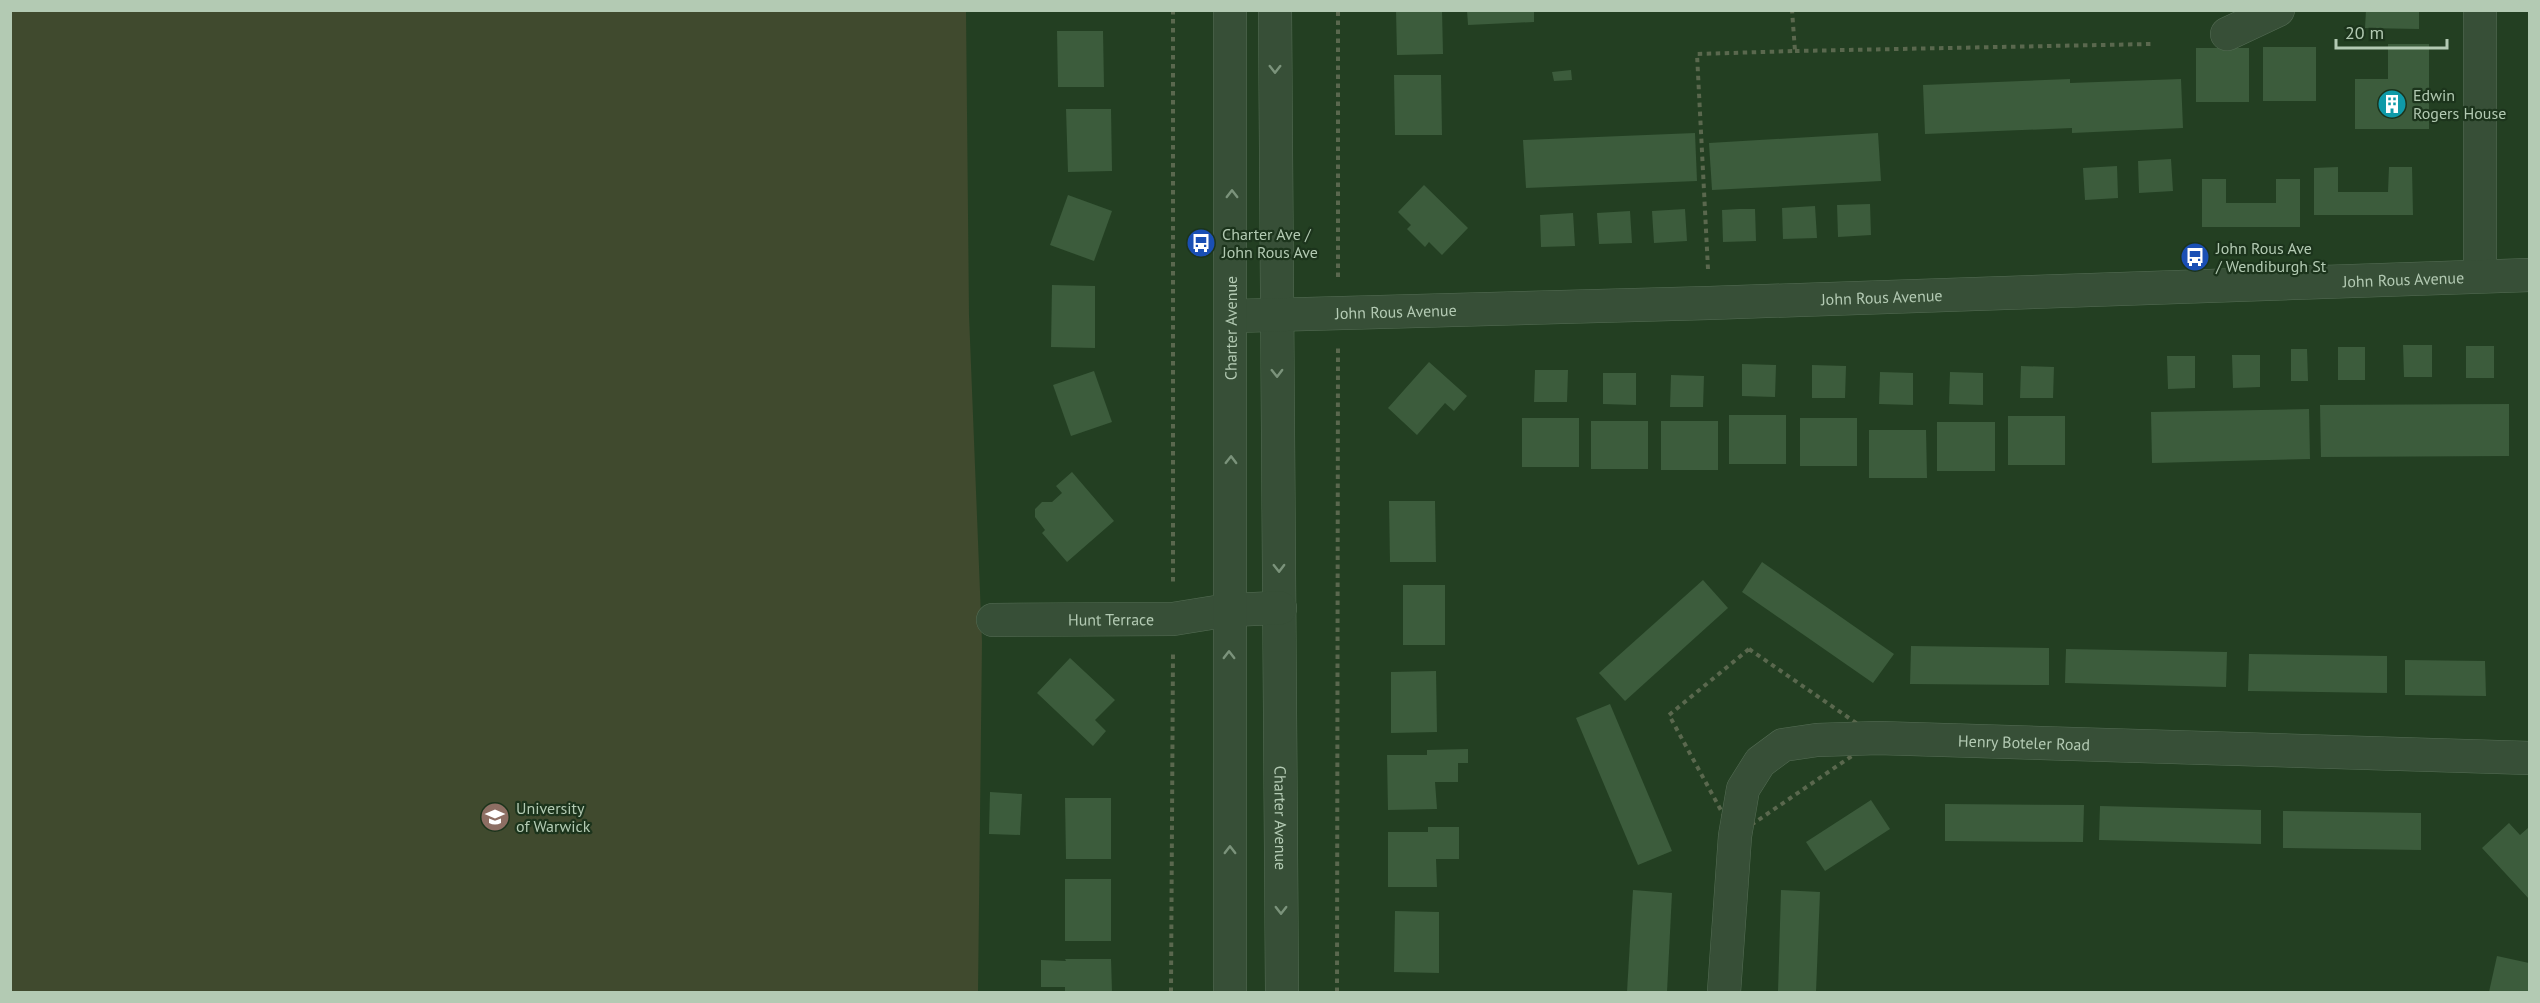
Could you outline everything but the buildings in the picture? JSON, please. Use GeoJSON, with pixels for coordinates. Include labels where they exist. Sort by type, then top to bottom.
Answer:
{"type":"FeatureCollection","features":[{"type":"Feature","properties":{"kind":"street","name":"Charter Avenue"},"geometry":{"type":"LineString","coordinates":[[1230,10],[1232,316],[1229,610],[1230,993]]}},
{"type":"Feature","properties":{"kind":"street","name":"Charter Avenue"},"geometry":{"type":"LineString","coordinates":[[1275,10],[1282,993]]}},
{"type":"Feature","properties":{"kind":"street"},"geometry":{"type":"LineString","coordinates":[[2227,34],[2278,10]]}},
{"type":"Feature","properties":{"kind":"street"},"geometry":{"type":"LineString","coordinates":[[2480,10],[2480,275]]}},
{"type":"Feature","properties":{"kind":"street","name":"John Rous Avenue"},"geometry":{"type":"LineString","coordinates":[[1232,316],[1709,303],[2529,275]]}},
{"type":"Feature","properties":{"kind":"street"},"geometry":{"type":"LineString","coordinates":[[1229,610],[1280,608]]}},
{"type":"Feature","properties":{"kind":"street","name":"Hunt Terrace"},"geometry":{"type":"LineString","coordinates":[[993,620],[1173,619],[1229,610]]}},
{"type":"Feature","properties":{"kind":"street","name":"Henry Boteler Road"},"geometry":{"type":"LineString","coordinates":[[1724,993],[1735,836],[1743,789],[1760,762],[1783,745],[1817,740],[1878,738],[2529,758]]}},
{"type":"Feature","properties":{"kind":"path"},"geometry":{"type":"LineString","coordinates":[[1171,993],[1173,10]]}},
{"type":"Feature","properties":{"kind":"path"},"geometry":{"type":"LineString","coordinates":[[1337,993],[1338,10]]}},
{"type":"Feature","properties":{"kind":"path"},"geometry":{"type":"LineString","coordinates":[[1792,10],[1794,51]]}},
{"type":"Feature","properties":{"kind":"path"},"geometry":{"type":"LineString","coordinates":[[1709,303],[1698,54],[2151,44]]}},
{"type":"Feature","properties":{"kind":"green space","name":"University of Warwick"},"geometry":{"type":"Polygon","coordinates":[[[10,11],[966,11],[969,315],[982,642],[978,992],[11,992],[10,11]]]}},
{"type":"Feature","properties":{"kind":"place","name":"Edwin Rogers House"},"geometry":{"type":"Point","coordinates":[2392,104]}},
{"type":"Feature","properties":{"kind":"place","name":"Charter Ave / John Rous Ave"},"geometry":{"type":"Point","coordinates":[1201,243]}},
{"type":"Feature","properties":{"kind":"place","name":"John Rous Ave / Wendiburgh St"},"geometry":{"type":"Point","coordinates":[2195,257]}},
{"type":"Feature","properties":{"kind":"place","name":"University of Warwick"},"geometry":{"type":"Point","coordinates":[495,817]}}]}
